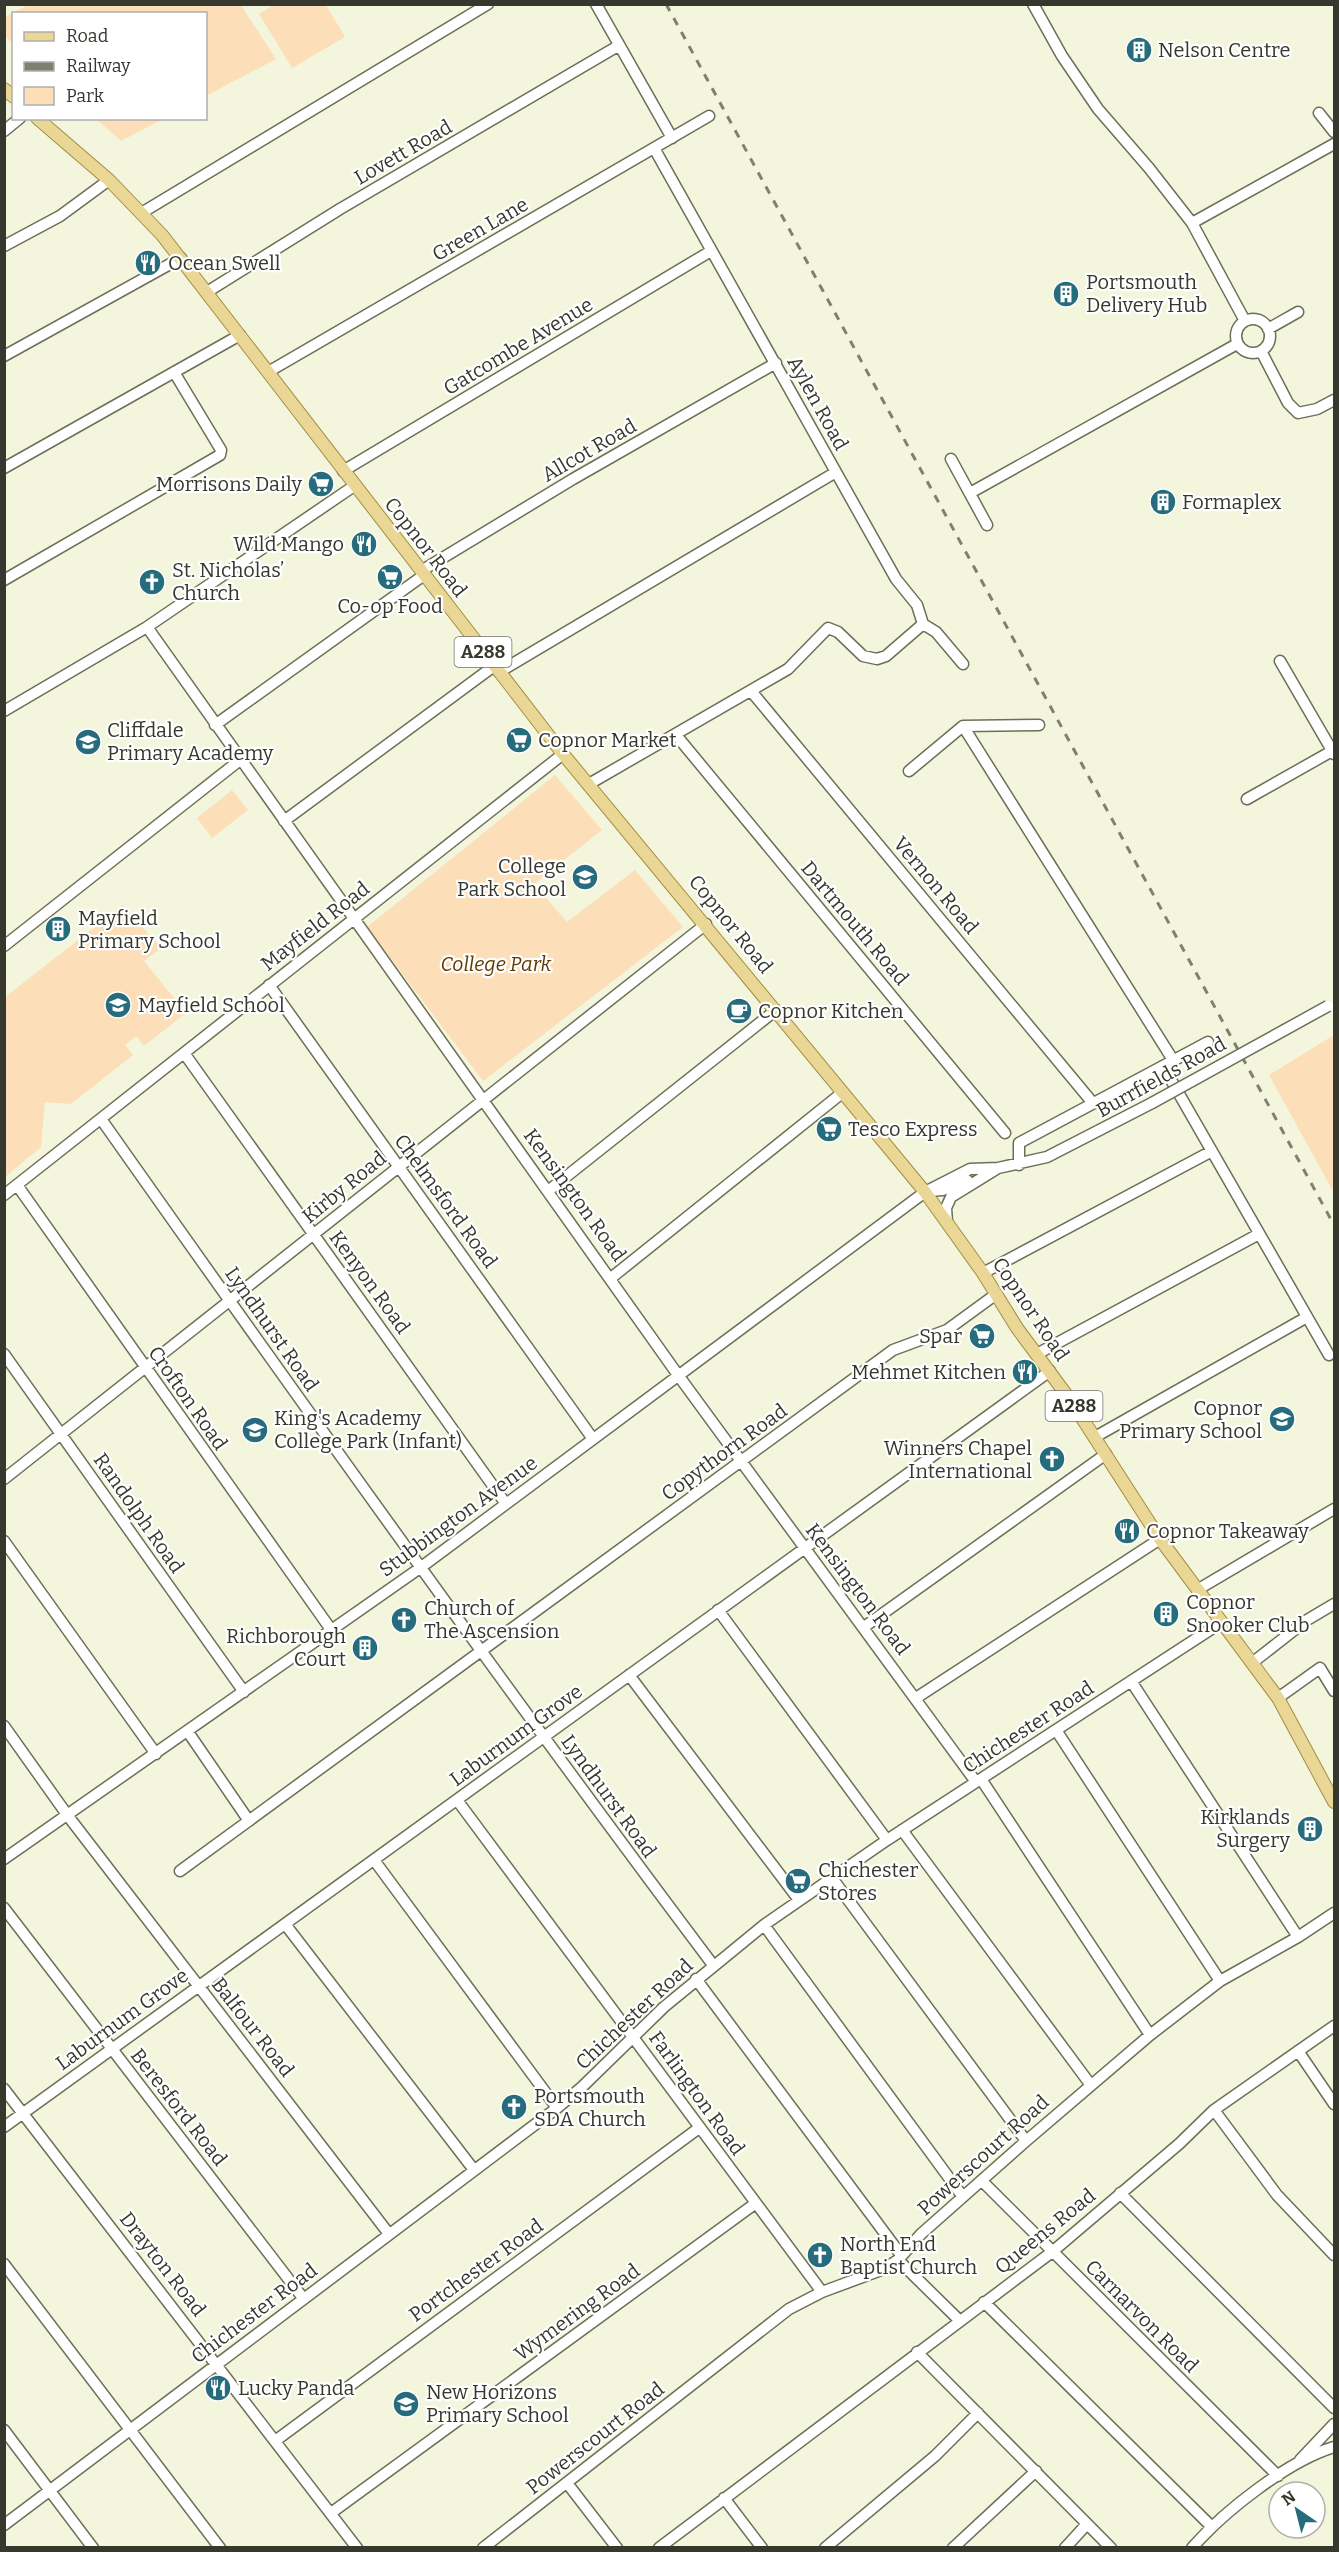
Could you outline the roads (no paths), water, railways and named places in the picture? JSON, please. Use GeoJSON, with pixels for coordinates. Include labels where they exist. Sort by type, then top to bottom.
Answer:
{"type":"FeatureCollection","features":[{"type":"Feature","properties":{"kind":"main road","name":"Copnor Road"},"geometry":{"type":"LineString","coordinates":[[39,120],[143,212],[181,258],[354,486],[563,754],[925,1191],[1095,1437],[1160,1539],[1278,1698],[1335,1802]]}},
{"type":"Feature","properties":{"kind":"street"},"geometry":{"type":"LineString","coordinates":[[143,212],[488,4]]}},
{"type":"Feature","properties":{"kind":"street"},"geometry":{"type":"LineString","coordinates":[[596,4],[672,138]]}},
{"type":"Feature","properties":{"kind":"street"},"geometry":{"type":"LineString","coordinates":[[1033,4],[1062,57],[1098,109],[1192,223],[1245,321]]}},
{"type":"Feature","properties":{"kind":"street","name":"Lovett Road"},"geometry":{"type":"LineString","coordinates":[[207,292],[340,209],[618,46]]}},
{"type":"Feature","properties":{"kind":"street"},"geometry":{"type":"LineString","coordinates":[[1319,113],[1335,132]]}},
{"type":"Feature","properties":{"kind":"street","name":"Green Lane"},"geometry":{"type":"LineString","coordinates":[[268,372],[709,116]]}},
{"type":"Feature","properties":{"kind":"street"},"geometry":{"type":"LineString","coordinates":[[4,131],[18,120]]}},
{"type":"Feature","properties":{"kind":"street"},"geometry":{"type":"LineString","coordinates":[[1192,223],[1335,144]]}},
{"type":"Feature","properties":{"kind":"street","name":"Aylen Road"},"geometry":{"type":"LineString","coordinates":[[654,148],[896,579],[917,605],[923,624],[936,632],[963,664]]}},
{"type":"Feature","properties":{"kind":"street"},"geometry":{"type":"LineString","coordinates":[[4,246],[60,216],[109,180]]}},
{"type":"Feature","properties":{"kind":"street","name":"Gatcombe Avenue"},"geometry":{"type":"LineString","coordinates":[[343,471],[711,251]]}},
{"type":"Feature","properties":{"kind":"street"},"geometry":{"type":"LineString","coordinates":[[4,356],[181,258]]}},
{"type":"Feature","properties":{"kind":"street"},"geometry":{"type":"LineString","coordinates":[[1268,329],[1298,312]]}},
{"type":"Feature","properties":{"kind":"street"},"geometry":{"type":"LineString","coordinates":[[1256,320],[1268,329],[1269,341],[1261,351],[1250,353],[1237,344],[1236,332],[1245,321],[1256,320]]}},
{"type":"Feature","properties":{"kind":"street"},"geometry":{"type":"LineString","coordinates":[[4,468],[240,335]]}},
{"type":"Feature","properties":{"kind":"street"},"geometry":{"type":"LineString","coordinates":[[970,493],[1237,344]]}},
{"type":"Feature","properties":{"kind":"street"},"geometry":{"type":"LineString","coordinates":[[1261,351],[1288,403],[1298,413],[1317,409],[1335,400]]}},
{"type":"Feature","properties":{"kind":"street","name":"Allcot Road"},"geometry":{"type":"LineString","coordinates":[[215,725],[422,573],[573,479],[776,363]]}},
{"type":"Feature","properties":{"kind":"street"},"geometry":{"type":"LineString","coordinates":[[4,580],[220,455],[222,450],[174,372]]}},
{"type":"Feature","properties":{"kind":"street"},"geometry":{"type":"LineString","coordinates":[[951,459],[987,525]]}},
{"type":"Feature","properties":{"kind":"street"},"geometry":{"type":"LineString","coordinates":[[284,821],[497,669],[836,472]]}},
{"type":"Feature","properties":{"kind":"street"},"geometry":{"type":"LineString","coordinates":[[4,711],[147,627],[354,486]]}},
{"type":"Feature","properties":{"kind":"street"},"geometry":{"type":"LineString","coordinates":[[589,784],[795,664],[828,628],[838,632],[863,656],[877,659],[886,656],[923,624]]}},
{"type":"Feature","properties":{"kind":"street","name":"Kensington Road"},"geometry":{"type":"LineString","coordinates":[[147,627],[612,1278],[678,1375],[979,1780],[1150,2035]]}},
{"type":"Feature","properties":{"kind":"street"},"geometry":{"type":"LineString","coordinates":[[1247,799],[1333,753],[1280,661]]}},
{"type":"Feature","properties":{"kind":"street","name":"Vernon Road"},"geometry":{"type":"LineString","coordinates":[[751,691],[1092,1102]]}},
{"type":"Feature","properties":{"kind":"street"},"geometry":{"type":"LineString","coordinates":[[909,771],[963,726],[1039,725]]}},
{"type":"Feature","properties":{"kind":"street"},"geometry":{"type":"LineString","coordinates":[[963,726],[1173,1060]]}},
{"type":"Feature","properties":{"kind":"street","name":"Dartmouth Road"},"geometry":{"type":"LineString","coordinates":[[676,735],[1005,1133]]}},
{"type":"Feature","properties":{"kind":"street","name":"Mayfield Road"},"geometry":{"type":"LineString","coordinates":[[4,1195],[563,754]]}},
{"type":"Feature","properties":{"kind":"street"},"geometry":{"type":"LineString","coordinates":[[4,946],[240,760]]}},
{"type":"Feature","properties":{"kind":"street","name":"Kirby Road"},"geometry":{"type":"LineString","coordinates":[[4,1479],[706,924]]}},
{"type":"Feature","properties":{"kind":"street","name":"Chelmsford Road"},"geometry":{"type":"LineString","coordinates":[[269,985],[400,1166],[592,1439]]}},
{"type":"Feature","properties":{"kind":"street","name":"Burrfields Road"},"geometry":{"type":"LineString","coordinates":[[925,1191],[970,1169],[1019,1165],[1068,1148],[1331,1004]]}},
{"type":"Feature","properties":{"kind":"street"},"geometry":{"type":"LineString","coordinates":[[548,1191],[776,1010]]}},
{"type":"Feature","properties":{"kind":"street"},"geometry":{"type":"LineString","coordinates":[[1019,1165],[1019,1143],[1208,1042]]}},
{"type":"Feature","properties":{"kind":"street","name":"Kenyon Road"},"geometry":{"type":"LineString","coordinates":[[184,1053],[506,1504]]}},
{"type":"Feature","properties":{"kind":"street"},"geometry":{"type":"LineString","coordinates":[[1163,1066],[1329,1355]]}},
{"type":"Feature","properties":{"kind":"street"},"geometry":{"type":"LineString","coordinates":[[612,1278],[842,1093]]}},
{"type":"Feature","properties":{"kind":"street","name":"Lyndhurst Road"},"geometry":{"type":"LineString","coordinates":[[101,1119],[420,1568],[713,1965]]}},
{"type":"Feature","properties":{"kind":"street"},"geometry":{"type":"LineString","coordinates":[[983,1273],[1212,1151]]}},
{"type":"Feature","properties":{"kind":"street","name":"Burrfields Road"},"geometry":{"type":"LineString","coordinates":[[947,1222],[946,1208],[951,1197],[998,1168]]}},
{"type":"Feature","properties":{"kind":"street","name":"Crofton Road"},"geometry":{"type":"LineString","coordinates":[[17,1185],[332,1631]]}},
{"type":"Feature","properties":{"kind":"street","name":"Stubbington Avenue"},"geometry":{"type":"LineString","coordinates":[[4,1859],[420,1568],[925,1191]]}},
{"type":"Feature","properties":{"kind":"street"},"geometry":{"type":"LineString","coordinates":[[1037,1354],[1259,1234]]}},
{"type":"Feature","properties":{"kind":"street","name":"Copythorn Road"},"geometry":{"type":"LineString","coordinates":[[180,1871],[893,1350],[947,1329],[995,1295]]}},
{"type":"Feature","properties":{"kind":"street"},"geometry":{"type":"LineString","coordinates":[[1095,1437],[1307,1317]]}},
{"type":"Feature","properties":{"kind":"street","name":"Randolph Road"},"geometry":{"type":"LineString","coordinates":[[4,1354],[244,1692]]}},
{"type":"Feature","properties":{"kind":"street","name":"Laburnum Grove"},"geometry":{"type":"LineString","coordinates":[[4,2127],[1050,1371]]}},
{"type":"Feature","properties":{"kind":"street"},"geometry":{"type":"LineString","coordinates":[[864,1628],[1106,1454]]}},
{"type":"Feature","properties":{"kind":"street"},"geometry":{"type":"LineString","coordinates":[[1197,1590],[1335,1509]]}},
{"type":"Feature","properties":{"kind":"street"},"geometry":{"type":"LineString","coordinates":[[916,1698],[1160,1539]]}},
{"type":"Feature","properties":{"kind":"street"},"geometry":{"type":"LineString","coordinates":[[4,1541],[156,1754]]}},
{"type":"Feature","properties":{"kind":"street"},"geometry":{"type":"LineString","coordinates":[[1252,1663],[1307,1620],[1335,1604]]}},
{"type":"Feature","properties":{"kind":"street"},"geometry":{"type":"LineString","coordinates":[[718,1610],[887,1840]]}},
{"type":"Feature","properties":{"kind":"street","name":"Chichester Road"},"geometry":{"type":"LineString","coordinates":[[4,2525],[557,2108],[696,1979],[764,1925],[902,1830],[1222,1622]]}},
{"type":"Feature","properties":{"kind":"street"},"geometry":{"type":"LineString","coordinates":[[1278,1698],[1320,1668],[1335,1691]]}},
{"type":"Feature","properties":{"kind":"street"},"geometry":{"type":"LineString","coordinates":[[629,1675],[799,1900]]}},
{"type":"Feature","properties":{"kind":"street"},"geometry":{"type":"LineString","coordinates":[[1131,1681],[1298,1937]]}},
{"type":"Feature","properties":{"kind":"street","name":"Balfour Road"},"geometry":{"type":"LineString","coordinates":[[4,1726],[68,1816],[389,2234]]}},
{"type":"Feature","properties":{"kind":"street"},"geometry":{"type":"LineString","coordinates":[[1056,1730],[1220,1981]]}},
{"type":"Feature","properties":{"kind":"street"},"geometry":{"type":"LineString","coordinates":[[188,1732],[249,1821]]}},
{"type":"Feature","properties":{"kind":"street","name":"Farlington Road"},"geometry":{"type":"LineString","coordinates":[[457,1800],[822,2292]]}},
{"type":"Feature","properties":{"kind":"street"},"geometry":{"type":"LineString","coordinates":[[902,1830],[1090,2084]]}},
{"type":"Feature","properties":{"kind":"street"},"geometry":{"type":"LineString","coordinates":[[374,1860],[557,2108]]}},
{"type":"Feature","properties":{"kind":"street"},"geometry":{"type":"LineString","coordinates":[[832,1878],[1026,2141]]}},
{"type":"Feature","properties":{"kind":"street","name":"Beresford Road"},"geometry":{"type":"LineString","coordinates":[[4,1908],[303,2298]]}},
{"type":"Feature","properties":{"kind":"street","name":"Powerscourt Road"},"geometry":{"type":"LineString","coordinates":[[483,2547],[789,2309],[822,2292],[869,2275],[899,2257],[1090,2084],[1150,2035],[1220,1981],[1298,1937],[1335,1913]]}},
{"type":"Feature","properties":{"kind":"street"},"geometry":{"type":"LineString","coordinates":[[285,1924],[474,2170]]}},
{"type":"Feature","properties":{"kind":"street"},"geometry":{"type":"LineString","coordinates":[[764,1925],[963,2197]]}},
{"type":"Feature","properties":{"kind":"street"},"geometry":{"type":"LineString","coordinates":[[696,1979],[899,2257],[959,2320]]}},
{"type":"Feature","properties":{"kind":"street","name":"Queens Road"},"geometry":{"type":"LineString","coordinates":[[659,2547],[1052,2252],[1179,2144],[1214,2110],[1335,2026]]}},
{"type":"Feature","properties":{"kind":"street"},"geometry":{"type":"LineString","coordinates":[[1298,2051],[1335,2104]]}},
{"type":"Feature","properties":{"kind":"street","name":"Drayton Road"},"geometry":{"type":"LineString","coordinates":[[4,2088],[357,2547]]}},
{"type":"Feature","properties":{"kind":"street"},"geometry":{"type":"LineString","coordinates":[[1214,2110],[1264,2180],[1335,2255]]}},
{"type":"Feature","properties":{"kind":"street","name":"Portchester Road"},"geometry":{"type":"LineString","coordinates":[[275,2441],[699,2128]]}},
{"type":"Feature","properties":{"kind":"street","name":"Carnarvon Road"},"geometry":{"type":"LineString","coordinates":[[982,2181],[1278,2476]]}},
{"type":"Feature","properties":{"kind":"street"},"geometry":{"type":"LineString","coordinates":[[1120,2193],[1335,2408]]}},
{"type":"Feature","properties":{"kind":"street","name":"Wymering Road"},"geometry":{"type":"LineString","coordinates":[[331,2513],[756,2203]]}},
{"type":"Feature","properties":{"kind":"street"},"geometry":{"type":"LineString","coordinates":[[4,2264],[220,2547]]}},
{"type":"Feature","properties":{"kind":"street"},"geometry":{"type":"LineString","coordinates":[[984,2302],[1212,2527]]}},
{"type":"Feature","properties":{"kind":"street"},"geometry":{"type":"LineString","coordinates":[[917,2352],[1111,2547]]}},
{"type":"Feature","properties":{"kind":"street"},"geometry":{"type":"LineString","coordinates":[[825,2547],[934,2456],[978,2414]]}},
{"type":"Feature","properties":{"kind":"street"},"geometry":{"type":"LineString","coordinates":[[1192,2547],[1212,2527],[1295,2464],[1335,2424]]}},
{"type":"Feature","properties":{"kind":"street"},"geometry":{"type":"LineString","coordinates":[[4,2430],[93,2547]]}},
{"type":"Feature","properties":{"kind":"street"},"geometry":{"type":"LineString","coordinates":[[1295,2464],[1335,2447]]}},
{"type":"Feature","properties":{"kind":"street"},"geometry":{"type":"LineString","coordinates":[[953,2547],[1036,2471]]}},
{"type":"Feature","properties":{"kind":"street"},"geometry":{"type":"LineString","coordinates":[[567,2483],[617,2547]]}},
{"type":"Feature","properties":{"kind":"street"},"geometry":{"type":"LineString","coordinates":[[724,2498],[762,2547]]}},
{"type":"Feature","properties":{"kind":"street"},"geometry":{"type":"LineString","coordinates":[[1065,2547],[1087,2524]]}},
{"type":"Feature","properties":{"kind":"railway"},"geometry":{"type":"LineString","coordinates":[[666,4],[1334,1225]]}},
{"type":"Feature","properties":{"kind":"place","name":"Nelson Centre"},"geometry":{"type":"Point","coordinates":[1139,50]}},
{"type":"Feature","properties":{"kind":"place","name":"Ocean Swell"},"geometry":{"type":"Point","coordinates":[148,263]}},
{"type":"Feature","properties":{"kind":"place","name":"Portsmouth Delivery Hub"},"geometry":{"type":"Point","coordinates":[1066,294]}},
{"type":"Feature","properties":{"kind":"place","name":"Morrisons Daily"},"geometry":{"type":"Point","coordinates":[321,484]}},
{"type":"Feature","properties":{"kind":"place","name":"Formaplex"},"geometry":{"type":"Point","coordinates":[1163,502]}},
{"type":"Feature","properties":{"kind":"place","name":"Wild Mango"},"geometry":{"type":"Point","coordinates":[364,544]}},
{"type":"Feature","properties":{"kind":"place","name":"Co-op Food"},"geometry":{"type":"Point","coordinates":[390,577]}},
{"type":"Feature","properties":{"kind":"place","name":"St. Nicholas’ Church"},"geometry":{"type":"Point","coordinates":[152,582]}},
{"type":"Feature","properties":{"kind":"place","name":"Copnor Market"},"geometry":{"type":"Point","coordinates":[519,740]}},
{"type":"Feature","properties":{"kind":"place","name":"Cliffdale Primary Academy"},"geometry":{"type":"Point","coordinates":[88,742]}},
{"type":"Feature","properties":{"kind":"place","name":"College Park School"},"geometry":{"type":"Point","coordinates":[585,877]}},
{"type":"Feature","properties":{"kind":"place","name":"Mayfield Primary School"},"geometry":{"type":"Point","coordinates":[58,929]}},
{"type":"Feature","properties":{"kind":"place","name":"Mayfield School"},"geometry":{"type":"Point","coordinates":[118,1005]}},
{"type":"Feature","properties":{"kind":"place","name":"Copnor Kitchen"},"geometry":{"type":"Point","coordinates":[739,1011]}},
{"type":"Feature","properties":{"kind":"place","name":"Tesco Express"},"geometry":{"type":"Point","coordinates":[829,1129]}},
{"type":"Feature","properties":{"kind":"place","name":"Spar"},"geometry":{"type":"Point","coordinates":[982,1336]}},
{"type":"Feature","properties":{"kind":"place","name":"Mehmet Kitchen"},"geometry":{"type":"Point","coordinates":[1025,1372]}},
{"type":"Feature","properties":{"kind":"place","name":"Copnor Primary School"},"geometry":{"type":"Point","coordinates":[1282,1419]}},
{"type":"Feature","properties":{"kind":"place","name":"King's Academy College Park (Infant)"},"geometry":{"type":"Point","coordinates":[255,1430]}},
{"type":"Feature","properties":{"kind":"place","name":"Winners Chapel International"},"geometry":{"type":"Point","coordinates":[1052,1459]}},
{"type":"Feature","properties":{"kind":"place","name":"Copnor Takeaway"},"geometry":{"type":"Point","coordinates":[1127,1531]}},
{"type":"Feature","properties":{"kind":"place","name":"Copnor Snooker Club"},"geometry":{"type":"Point","coordinates":[1166,1614]}},
{"type":"Feature","properties":{"kind":"place","name":"Church of The Ascension"},"geometry":{"type":"Point","coordinates":[404,1620]}},
{"type":"Feature","properties":{"kind":"place","name":"Richborough Court"},"geometry":{"type":"Point","coordinates":[365,1648]}},
{"type":"Feature","properties":{"kind":"place","name":"Kirklands Surgery"},"geometry":{"type":"Point","coordinates":[1310,1829]}},
{"type":"Feature","properties":{"kind":"place","name":"Chichester Stores"},"geometry":{"type":"Point","coordinates":[798,1881]}},
{"type":"Feature","properties":{"kind":"place","name":"Portsmouth SDA Church"},"geometry":{"type":"Point","coordinates":[514,2107]}},
{"type":"Feature","properties":{"kind":"place","name":"North End Baptist Church"},"geometry":{"type":"Point","coordinates":[820,2255]}},
{"type":"Feature","properties":{"kind":"place","name":"Lucky Panda"},"geometry":{"type":"Point","coordinates":[218,2388]}},
{"type":"Feature","properties":{"kind":"place","name":"New Horizons Primary School"},"geometry":{"type":"Point","coordinates":[406,2404]}},
{"type":"Feature","properties":{"kind":"park label","name":"College Park"},"geometry":{"type":"Point","coordinates":[496,964]}}]}
